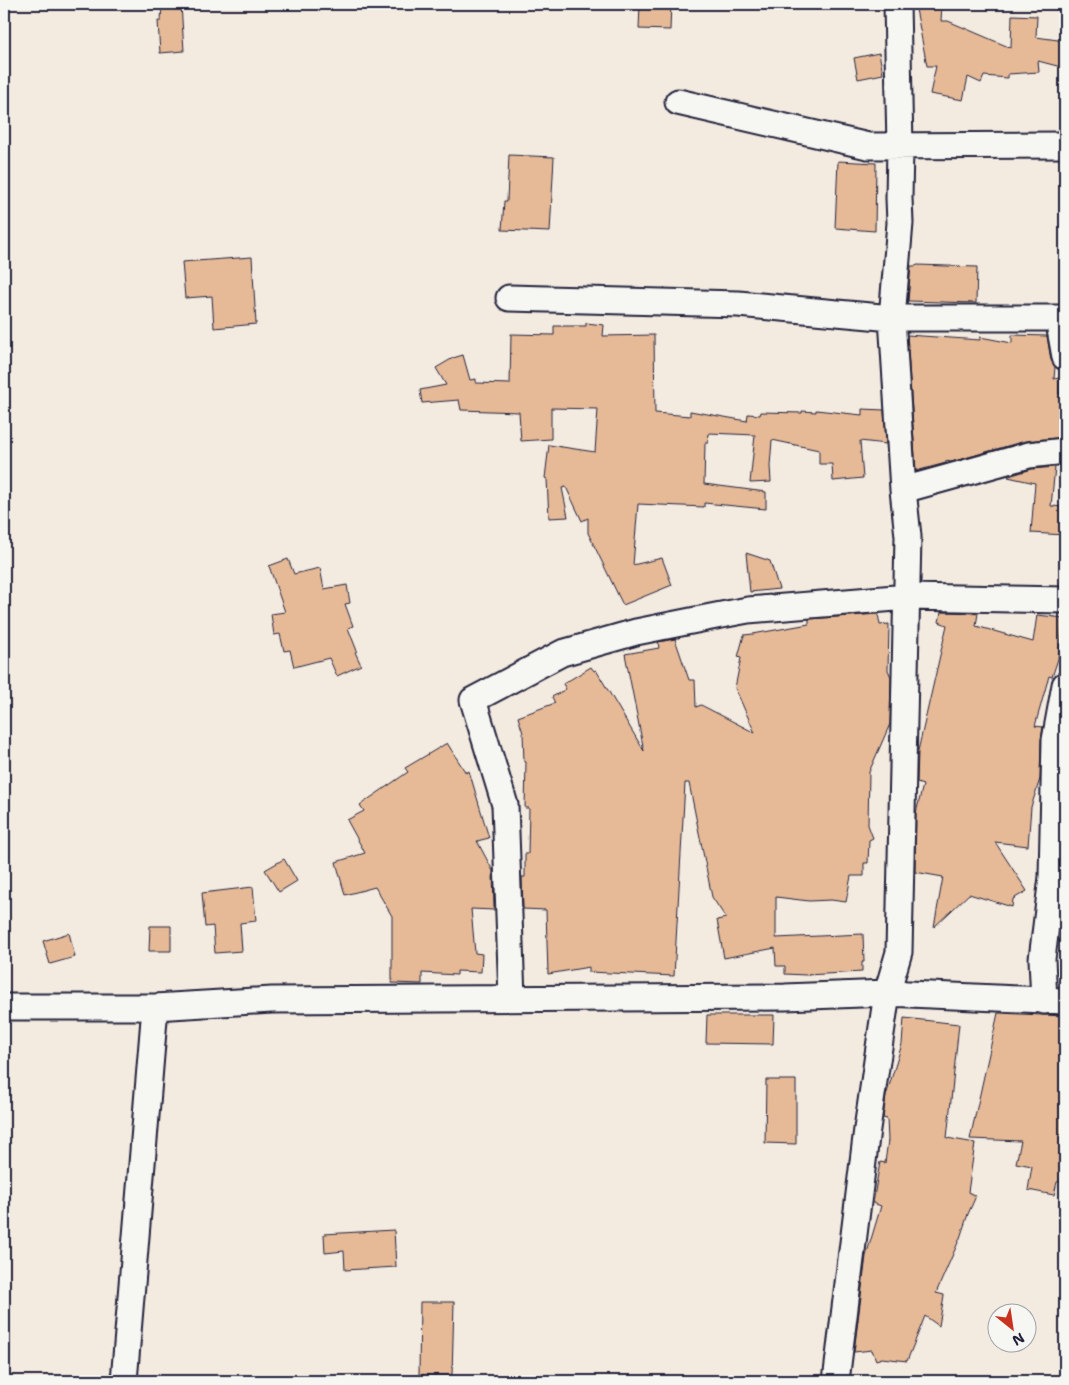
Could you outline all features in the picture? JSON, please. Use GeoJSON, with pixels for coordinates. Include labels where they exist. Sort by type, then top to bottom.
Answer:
{"type":"FeatureCollection","features":[{"type":"Feature","properties":{"kind":"street"},"geometry":{"type":"LineString","coordinates":[[836,1381],[867,1129],[887,992],[899,952],[908,536],[903,490],[892,318],[900,223],[897,4]]}},
{"type":"Feature","properties":{"kind":"street"},"geometry":{"type":"LineString","coordinates":[[678,102],[868,146],[1065,145]]}},
{"type":"Feature","properties":{"kind":"street"},"geometry":{"type":"LineString","coordinates":[[509,298],[738,304],[892,318],[1062,318],[1065,357]]}},
{"type":"Feature","properties":{"kind":"street"},"geometry":{"type":"LineString","coordinates":[[903,490],[1028,455],[1065,451]]}},
{"type":"Feature","properties":{"kind":"street"},"geometry":{"type":"LineString","coordinates":[[512,998],[505,805],[473,700],[562,653],[636,632],[748,610],[908,597],[1065,600]]}},
{"type":"Feature","properties":{"kind":"street"},"geometry":{"type":"LineString","coordinates":[[4,1007],[155,1007],[272,1000],[785,997],[887,992],[1055,1001],[1042,959],[1052,877],[1055,740],[1065,685]]}},
{"type":"Feature","properties":{"kind":"street"},"geometry":{"type":"LineString","coordinates":[[124,1381],[155,1007]]}},
{"type":"Feature","properties":{"kind":"building"},"geometry":{"type":"Polygon","coordinates":[[[162,4],[181,4],[184,51],[160,53],[158,21],[161,21],[162,4]]]}},
{"type":"Feature","properties":{"kind":"building"},"geometry":{"type":"Polygon","coordinates":[[[640,4],[671,4],[670,30],[639,29],[640,4]]]}},
{"type":"Feature","properties":{"kind":"building"},"geometry":{"type":"Polygon","coordinates":[[[927,4],[942,4],[941,21],[948,21],[1011,48],[1012,15],[1037,16],[1036,37],[1065,41],[1065,68],[1038,61],[1039,72],[1008,74],[1008,78],[984,76],[981,83],[968,77],[963,100],[930,94],[936,66],[927,66],[916,9],[927,4]]]}},
{"type":"Feature","properties":{"kind":"building"},"geometry":{"type":"Polygon","coordinates":[[[879,53],[883,74],[858,79],[854,58],[879,53]]]}},
{"type":"Feature","properties":{"kind":"building"},"geometry":{"type":"Polygon","coordinates":[[[509,155],[554,157],[550,232],[502,230],[504,201],[507,201],[509,155]]]}},
{"type":"Feature","properties":{"kind":"building"},"geometry":{"type":"Polygon","coordinates":[[[838,161],[876,163],[875,231],[835,228],[838,161]]]}},
{"type":"Feature","properties":{"kind":"building"},"geometry":{"type":"Polygon","coordinates":[[[252,257],[256,324],[214,328],[212,296],[185,298],[182,262],[252,257]]]}},
{"type":"Feature","properties":{"kind":"building"},"geometry":{"type":"Polygon","coordinates":[[[911,266],[977,267],[976,303],[908,301],[911,266]]]}},
{"type":"Feature","properties":{"kind":"building"},"geometry":{"type":"Polygon","coordinates":[[[586,323],[604,325],[603,336],[654,335],[655,413],[690,416],[690,411],[747,421],[748,414],[760,415],[761,412],[802,413],[802,411],[816,412],[816,410],[862,415],[862,409],[884,410],[886,444],[860,441],[863,478],[833,481],[832,464],[819,464],[819,450],[772,440],[771,482],[750,483],[755,435],[709,433],[708,443],[705,443],[704,484],[766,492],[766,509],[704,503],[704,507],[638,504],[633,565],[662,558],[672,585],[623,605],[588,533],[588,518],[582,521],[566,487],[562,488],[568,517],[549,518],[547,479],[545,478],[549,445],[595,452],[598,409],[551,408],[551,439],[521,441],[519,412],[461,410],[459,400],[422,403],[420,390],[446,385],[436,368],[453,358],[463,355],[470,380],[476,379],[476,383],[510,384],[511,334],[554,335],[554,326],[586,326],[586,323]]]}},
{"type":"Feature","properties":{"kind":"building"},"geometry":{"type":"Polygon","coordinates":[[[907,335],[980,340],[980,337],[1012,343],[1012,335],[1047,336],[1051,360],[1055,367],[1054,379],[1059,378],[1059,394],[1065,393],[1065,437],[1025,441],[951,462],[946,461],[946,463],[916,471],[907,335]]]}},
{"type":"Feature","properties":{"kind":"building"},"geometry":{"type":"Polygon","coordinates":[[[1055,467],[1051,506],[1065,507],[1065,535],[1031,533],[1035,483],[1008,477],[1032,469],[1055,467]]]}},
{"type":"Feature","properties":{"kind":"building"},"geometry":{"type":"Polygon","coordinates":[[[746,553],[770,561],[779,589],[750,592],[746,553]]]}},
{"type":"Feature","properties":{"kind":"building"},"geometry":{"type":"Polygon","coordinates":[[[288,559],[294,574],[320,568],[324,589],[347,585],[350,603],[345,604],[353,626],[348,628],[361,665],[337,676],[329,658],[294,667],[290,650],[284,651],[280,634],[274,635],[271,614],[285,612],[269,566],[288,559]]]}},
{"type":"Feature","properties":{"kind":"building"},"geometry":{"type":"Polygon","coordinates":[[[941,612],[978,613],[976,626],[1033,642],[1037,615],[1064,618],[1058,659],[1052,677],[1049,676],[1035,726],[1043,727],[1040,779],[1031,807],[1028,846],[995,842],[1027,891],[1013,899],[1012,907],[969,894],[934,927],[943,877],[915,872],[916,813],[923,785],[917,783],[918,751],[947,625],[939,622],[941,612]]]}},
{"type":"Feature","properties":{"kind":"building"},"geometry":{"type":"Polygon","coordinates":[[[878,614],[880,625],[889,624],[890,724],[869,772],[868,825],[873,838],[869,840],[868,863],[864,863],[864,876],[851,876],[846,902],[831,900],[809,901],[776,897],[776,938],[863,934],[864,962],[862,962],[862,972],[806,975],[785,974],[785,966],[776,966],[775,948],[724,958],[717,920],[726,918],[712,897],[689,783],[685,783],[674,976],[589,972],[589,967],[548,974],[546,910],[523,909],[522,877],[525,877],[525,854],[528,854],[529,808],[525,808],[526,762],[524,762],[523,733],[518,717],[555,703],[552,697],[566,689],[563,684],[591,667],[594,671],[596,670],[644,751],[625,654],[659,648],[658,642],[675,639],[689,680],[695,680],[696,707],[701,705],[755,733],[735,688],[741,658],[738,657],[744,635],[809,624],[809,619],[878,614]]]}},
{"type":"Feature","properties":{"kind":"building"},"geometry":{"type":"Polygon","coordinates":[[[447,743],[466,773],[469,771],[489,838],[477,841],[493,871],[494,910],[471,909],[475,953],[482,954],[481,972],[457,971],[457,975],[422,973],[422,984],[392,983],[392,916],[375,887],[345,895],[336,862],[365,853],[347,820],[364,811],[360,805],[408,772],[405,768],[447,743]]]}},
{"type":"Feature","properties":{"kind":"building"},"geometry":{"type":"Polygon","coordinates":[[[284,859],[297,881],[279,892],[265,870],[284,859]]]}},
{"type":"Feature","properties":{"kind":"building"},"geometry":{"type":"Polygon","coordinates":[[[253,887],[256,921],[240,923],[242,951],[215,953],[213,926],[205,927],[202,893],[253,887]]]}},
{"type":"Feature","properties":{"kind":"building"},"geometry":{"type":"Polygon","coordinates":[[[150,926],[171,926],[171,951],[149,951],[150,926]]]}},
{"type":"Feature","properties":{"kind":"building"},"geometry":{"type":"Polygon","coordinates":[[[69,933],[75,957],[50,964],[43,941],[69,933]]]}},
{"type":"Feature","properties":{"kind":"building"},"geometry":{"type":"Polygon","coordinates":[[[998,1013],[1065,1016],[1060,1036],[1065,1048],[1065,1181],[1057,1182],[1054,1195],[1028,1190],[1032,1166],[1016,1163],[1021,1141],[970,1139],[998,1013]]]}},
{"type":"Feature","properties":{"kind":"building"},"geometry":{"type":"Polygon","coordinates":[[[707,1015],[774,1015],[773,1044],[706,1043],[707,1015]]]}},
{"type":"Feature","properties":{"kind":"building"},"geometry":{"type":"Polygon","coordinates":[[[904,1018],[959,1024],[947,1138],[975,1143],[968,1192],[976,1196],[936,1293],[944,1295],[939,1326],[925,1316],[907,1361],[882,1358],[876,1360],[872,1350],[854,1352],[866,1256],[881,1206],[873,1203],[880,1162],[885,1163],[888,1140],[887,1119],[883,1118],[886,1096],[902,1044],[904,1018]]]}},
{"type":"Feature","properties":{"kind":"building"},"geometry":{"type":"Polygon","coordinates":[[[766,1080],[796,1080],[796,1144],[765,1143],[766,1080]]]}},
{"type":"Feature","properties":{"kind":"building"},"geometry":{"type":"Polygon","coordinates":[[[394,1230],[396,1267],[345,1270],[344,1251],[325,1253],[324,1234],[394,1230]]]}},
{"type":"Feature","properties":{"kind":"building"},"geometry":{"type":"Polygon","coordinates":[[[420,1302],[454,1302],[452,1375],[419,1375],[420,1302]]]}}]}
